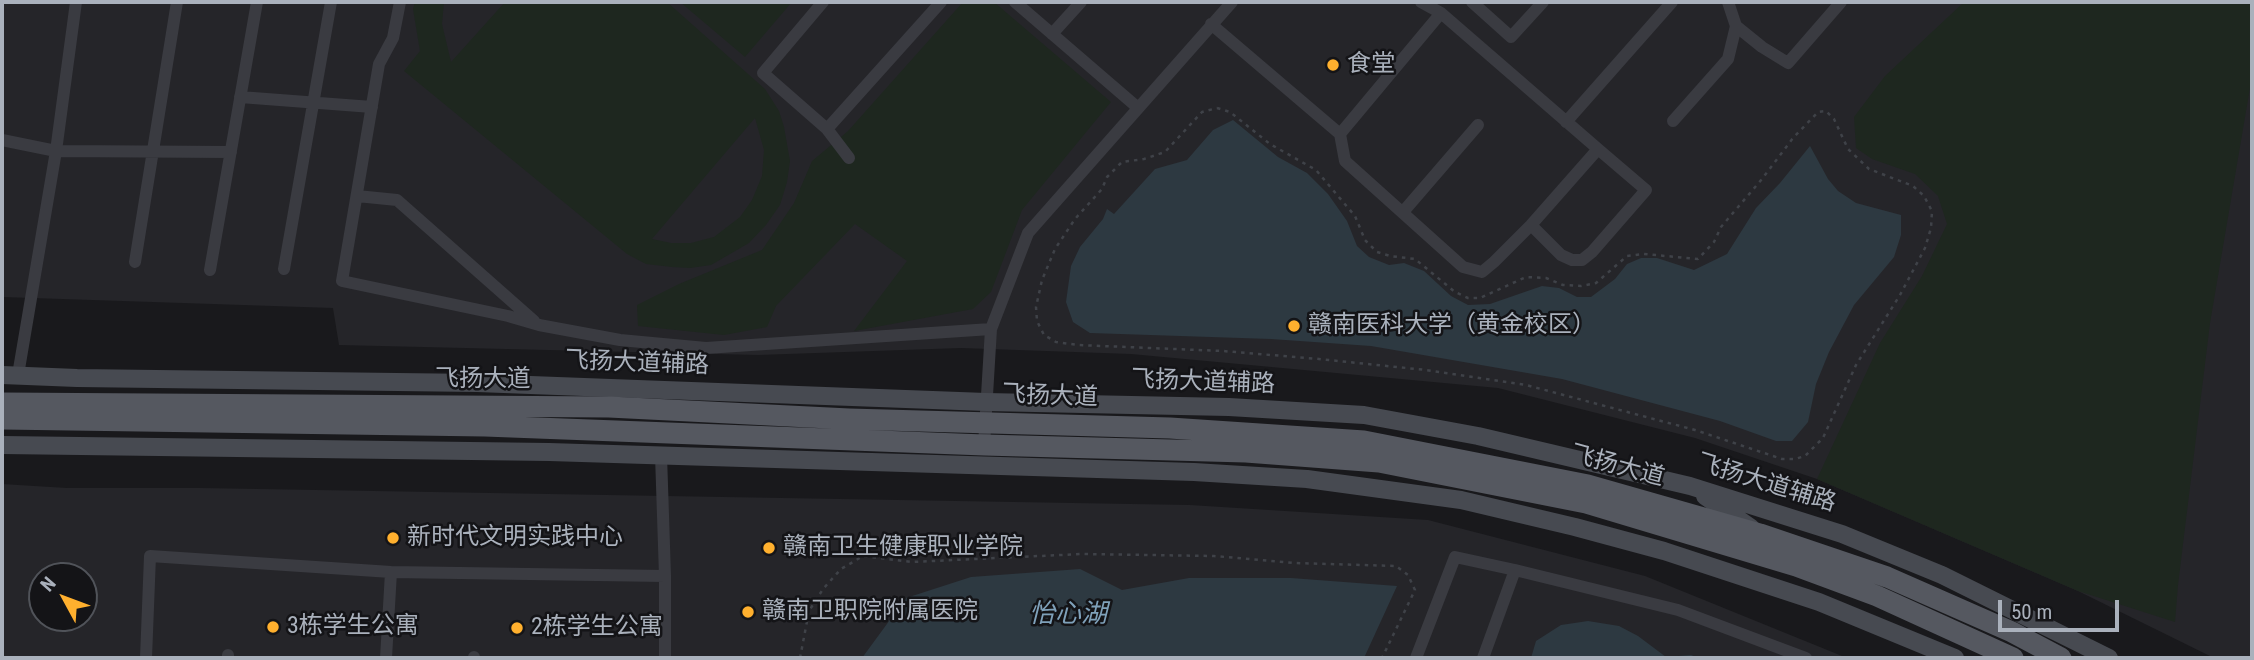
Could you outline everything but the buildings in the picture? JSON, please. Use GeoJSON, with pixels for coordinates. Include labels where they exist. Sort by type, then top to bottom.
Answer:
{"type":"FeatureCollection","features":[{"type":"Feature","properties":{"kind":"main road","name":"飞扬大道"},"geometry":{"type":"LineString","coordinates":[[2,403],[609,407],[849,419],[986,411],[1170,428],[1364,441],[1588,485],[1760,534],[1888,577],[2012,632],[2060,658]]}},
{"type":"Feature","properties":{"kind":"main road","name":"飞扬大道"},"geometry":{"type":"LineString","coordinates":[[2,419],[485,426],[1246,452],[1379,462],[1586,503],[1796,566],[1877,596],[2013,658]]}},
{"type":"Feature","properties":{"kind":"street"},"geometry":{"type":"LineString","coordinates":[[10,375],[56,151],[76,2]]}},
{"type":"Feature","properties":{"kind":"street"},"geometry":{"type":"LineString","coordinates":[[135,262],[177,2]]}},
{"type":"Feature","properties":{"kind":"street"},"geometry":{"type":"LineString","coordinates":[[210,270],[257,2]]}},
{"type":"Feature","properties":{"kind":"street"},"geometry":{"type":"LineString","coordinates":[[284,269],[331,2]]}},
{"type":"Feature","properties":{"kind":"street"},"geometry":{"type":"LineString","coordinates":[[400,2],[393,38],[379,64],[342,281],[509,316],[539,325],[620,340],[705,348],[991,329]]}},
{"type":"Feature","properties":{"kind":"street"},"geometry":{"type":"LineString","coordinates":[[823,2],[762,73],[827,129],[849,158]]}},
{"type":"Feature","properties":{"kind":"street"},"geometry":{"type":"LineString","coordinates":[[827,129],[941,2]]}},
{"type":"Feature","properties":{"kind":"street"},"geometry":{"type":"LineString","coordinates":[[1015,2],[1137,107]]}},
{"type":"Feature","properties":{"kind":"street"},"geometry":{"type":"LineString","coordinates":[[1052,34],[1081,2]]}},
{"type":"Feature","properties":{"kind":"street"},"geometry":{"type":"LineString","coordinates":[[984,445],[991,329],[1028,233],[1232,2]]}},
{"type":"Feature","properties":{"kind":"street"},"geometry":{"type":"LineString","coordinates":[[1421,2],[1441,13],[1646,190],[1582,260],[1572,260],[1561,255],[1531,225]]}},
{"type":"Feature","properties":{"kind":"street"},"geometry":{"type":"LineString","coordinates":[[1472,2],[1511,37],[1543,2]]}},
{"type":"Feature","properties":{"kind":"street"},"geometry":{"type":"LineString","coordinates":[[1566,122],[1672,2]]}},
{"type":"Feature","properties":{"kind":"street"},"geometry":{"type":"LineString","coordinates":[[1673,121],[1728,59],[1736,26],[1728,2]]}},
{"type":"Feature","properties":{"kind":"street"},"geometry":{"type":"LineString","coordinates":[[1736,26],[1762,47],[1787,62],[1841,2]]}},
{"type":"Feature","properties":{"kind":"street"},"geometry":{"type":"LineString","coordinates":[[1340,134],[1441,13]]}},
{"type":"Feature","properties":{"kind":"street"},"geometry":{"type":"LineString","coordinates":[[1211,24],[1340,134],[1345,161],[1463,267],[1482,272],[1494,262],[1531,225],[1598,149]]}},
{"type":"Feature","properties":{"kind":"street"},"geometry":{"type":"LineString","coordinates":[[240,97],[372,107]]}},
{"type":"Feature","properties":{"kind":"street"},"geometry":{"type":"LineString","coordinates":[[1403,212],[1478,125]]}},
{"type":"Feature","properties":{"kind":"street"},"geometry":{"type":"LineString","coordinates":[[2,140],[56,151],[231,152]]}},
{"type":"Feature","properties":{"kind":"street"},"geometry":{"type":"LineString","coordinates":[[357,196],[397,200],[539,325]]}},
{"type":"Feature","properties":{"kind":"street","name":"飞扬大道辅路"},"geometry":{"type":"LineString","coordinates":[[10,375],[477,383],[774,393],[986,411],[1229,407],[1364,415],[1478,436],[1689,486],[1842,534],[1942,575],[2109,658]]}},
{"type":"Feature","properties":{"kind":"street"},"geometry":{"type":"LineString","coordinates":[[77,378],[154,404]]}},
{"type":"Feature","properties":{"kind":"street"},"geometry":{"type":"LineString","coordinates":[[609,407],[659,390]]}},
{"type":"Feature","properties":{"kind":"street"},"geometry":{"type":"LineString","coordinates":[[774,393],[849,419]]}},
{"type":"Feature","properties":{"kind":"street"},"geometry":{"type":"LineString","coordinates":[[1170,428],[1229,407]]}},
{"type":"Feature","properties":{"kind":"street"},"geometry":{"type":"LineString","coordinates":[[485,426],[549,452]]}},
{"type":"Feature","properties":{"kind":"street"},"geometry":{"type":"LineString","coordinates":[[732,458],[800,438]]}},
{"type":"Feature","properties":{"kind":"street"},"geometry":{"type":"LineString","coordinates":[[2,445],[549,452],[1194,472],[1307,479],[1461,500],[1664,551],[1819,602],[1955,658]]}},
{"type":"Feature","properties":{"kind":"street"},"geometry":{"type":"LineString","coordinates":[[1122,449],[1194,472]]}},
{"type":"Feature","properties":{"kind":"street"},"geometry":{"type":"LineString","coordinates":[[662,455],[665,658]]}},
{"type":"Feature","properties":{"kind":"street"},"geometry":{"type":"LineString","coordinates":[[1307,479],[1379,462]]}},
{"type":"Feature","properties":{"kind":"street"},"geometry":{"type":"LineString","coordinates":[[1689,486],[1760,534]]}},
{"type":"Feature","properties":{"kind":"street"},"geometry":{"type":"LineString","coordinates":[[146,658],[150,556],[391,572],[664,576]]}},
{"type":"Feature","properties":{"kind":"street"},"geometry":{"type":"LineString","coordinates":[[1416,658],[1455,557],[1678,610],[1801,657]]}},
{"type":"Feature","properties":{"kind":"street"},"geometry":{"type":"LineString","coordinates":[[1796,566],[1853,615]]}},
{"type":"Feature","properties":{"kind":"street"},"geometry":{"type":"LineString","coordinates":[[1483,658],[1515,570]]}},
{"type":"Feature","properties":{"kind":"street"},"geometry":{"type":"LineString","coordinates":[[386,658],[391,572]]}},
{"type":"Feature","properties":{"kind":"street"},"geometry":{"type":"LineString","coordinates":[[1888,577],[1942,575]]}},
{"type":"Feature","properties":{"kind":"street"},"geometry":{"type":"LineString","coordinates":[[2049,627],[2081,658]]}},
{"type":"Feature","properties":{"kind":"path"},"geometry":{"type":"LineString","coordinates":[[1217,108],[1230,112],[1270,144],[1316,170],[1356,216],[1357,225],[1365,240],[1377,252],[1415,259],[1455,292],[1468,298],[1480,298],[1526,277],[1545,278],[1563,285],[1596,283],[1628,256],[1644,254],[1698,259],[1714,243],[1721,227],[1793,138],[1818,112],[1826,111],[1834,119],[1848,149],[1869,169],[1913,186],[1924,196],[1932,211],[1931,228],[1925,248],[1900,295],[1856,365],[1823,438],[1805,456],[1795,459],[1782,458],[1695,430],[1526,385],[1426,370],[1319,359],[1056,342],[1044,335],[1037,321],[1036,307],[1042,280],[1055,249],[1075,219],[1101,189],[1107,177],[1122,162],[1165,152],[1202,112],[1217,108]]}},
{"type":"Feature","properties":{"kind":"path"},"geometry":{"type":"LineString","coordinates":[[800,658],[809,611],[823,589],[841,569],[863,556],[912,562],[1082,554],[1214,556],[1294,563],[1396,566],[1408,575],[1415,590],[1382,658]]}},
{"type":"Feature","properties":{"kind":"shaded area","name":"赣南医科大学（黄金校区）"},"geometry":{"type":"Polygon","coordinates":[[[2,2],[2252,2],[2252,658],[2214,658],[2078,591],[1817,479],[1695,438],[1498,388],[1131,354],[961,348],[758,355],[339,345],[333,308],[2,297],[2,2]]]}},
{"type":"Feature","properties":{"kind":"shaded area"},"geometry":{"type":"Polygon","coordinates":[[[415,2],[444,2],[442,24],[451,62],[505,2],[667,2],[765,89],[779,111],[790,161],[780,205],[749,243],[711,265],[690,268],[646,264],[627,254],[404,71],[420,51],[413,9],[415,2]],[[755,118],[652,239],[691,243],[714,237],[740,217],[752,200],[762,176],[764,150],[755,118]]]}},
{"type":"Feature","properties":{"kind":"shaded area"},"geometry":{"type":"Polygon","coordinates":[[[680,2],[792,2],[745,57],[680,2]]]}},
{"type":"Feature","properties":{"kind":"shaded area"},"geometry":{"type":"Polygon","coordinates":[[[963,2],[994,2],[1111,102],[1022,210],[991,292],[973,309],[854,331],[907,261],[855,224],[776,306],[767,327],[724,335],[638,326],[637,305],[679,284],[762,250],[794,203],[812,161],[848,131],[963,2]]]}},
{"type":"Feature","properties":{"kind":"shaded area"},"geometry":{"type":"Polygon","coordinates":[[[1964,2],[2252,2],[2252,76],[2210,323],[2175,622],[2078,591],[1817,479],[1880,343],[1922,276],[1947,224],[1938,196],[1915,174],[1872,159],[1856,148],[1854,117],[1885,76],[1964,2]]]}},
{"type":"Feature","properties":{"kind":"shaded area","name":"赣南卫生健康职业学院"},"geometry":{"type":"Polygon","coordinates":[[[2,484],[67,488],[1190,505],[1428,520],[1645,576],[1847,658],[2,658],[2,484]]]}},
{"type":"Feature","properties":{"kind":"water"},"geometry":{"type":"Polygon","coordinates":[[[1233,120],[1278,157],[1307,173],[1328,194],[1347,221],[1357,246],[1369,257],[1389,265],[1404,263],[1424,271],[1451,296],[1468,305],[1490,304],[1542,286],[1559,288],[1577,297],[1591,297],[1615,279],[1627,264],[1641,258],[1657,258],[1694,270],[1727,254],[1756,208],[1810,146],[1828,179],[1838,191],[1856,203],[1901,215],[1901,235],[1894,257],[1854,305],[1829,352],[1816,384],[1808,422],[1792,441],[1776,441],[1720,421],[1562,379],[1371,346],[1271,339],[1090,333],[1073,322],[1066,302],[1071,266],[1080,247],[1103,219],[1107,209],[1114,214],[1155,169],[1187,160],[1213,130],[1233,120]]]}},
{"type":"Feature","properties":{"kind":"water","name":"怡心湖"},"geometry":{"type":"Polygon","coordinates":[[[1080,569],[1122,590],[1189,578],[1291,578],[1397,586],[1364,658],[862,658],[906,598],[971,577],[1080,569]]]}},
{"type":"Feature","properties":{"kind":"water"},"geometry":{"type":"Polygon","coordinates":[[[1588,621],[1619,626],[1638,636],[1666,657],[1691,655],[1699,658],[1531,658],[1536,641],[1561,625],[1588,621]]]}},
{"type":"Feature","properties":{"kind":"place","name":"食堂"},"geometry":{"type":"Point","coordinates":[1333,65]}},
{"type":"Feature","properties":{"kind":"place","name":"赣南医科大学（黄金校区）"},"geometry":{"type":"Point","coordinates":[1294,326]}},
{"type":"Feature","properties":{"kind":"place","name":"新时代文明实践中心"},"geometry":{"type":"Point","coordinates":[393,538]}},
{"type":"Feature","properties":{"kind":"place","name":"赣南卫生健康职业学院"},"geometry":{"type":"Point","coordinates":[769,548]}},
{"type":"Feature","properties":{"kind":"place","name":"赣南卫职院附属医院"},"geometry":{"type":"Point","coordinates":[748,612]}},
{"type":"Feature","properties":{"kind":"place","name":"3栋学生公寓"},"geometry":{"type":"Point","coordinates":[273,627]}},
{"type":"Feature","properties":{"kind":"place","name":"2栋学生公寓"},"geometry":{"type":"Point","coordinates":[517,628]}}]}
